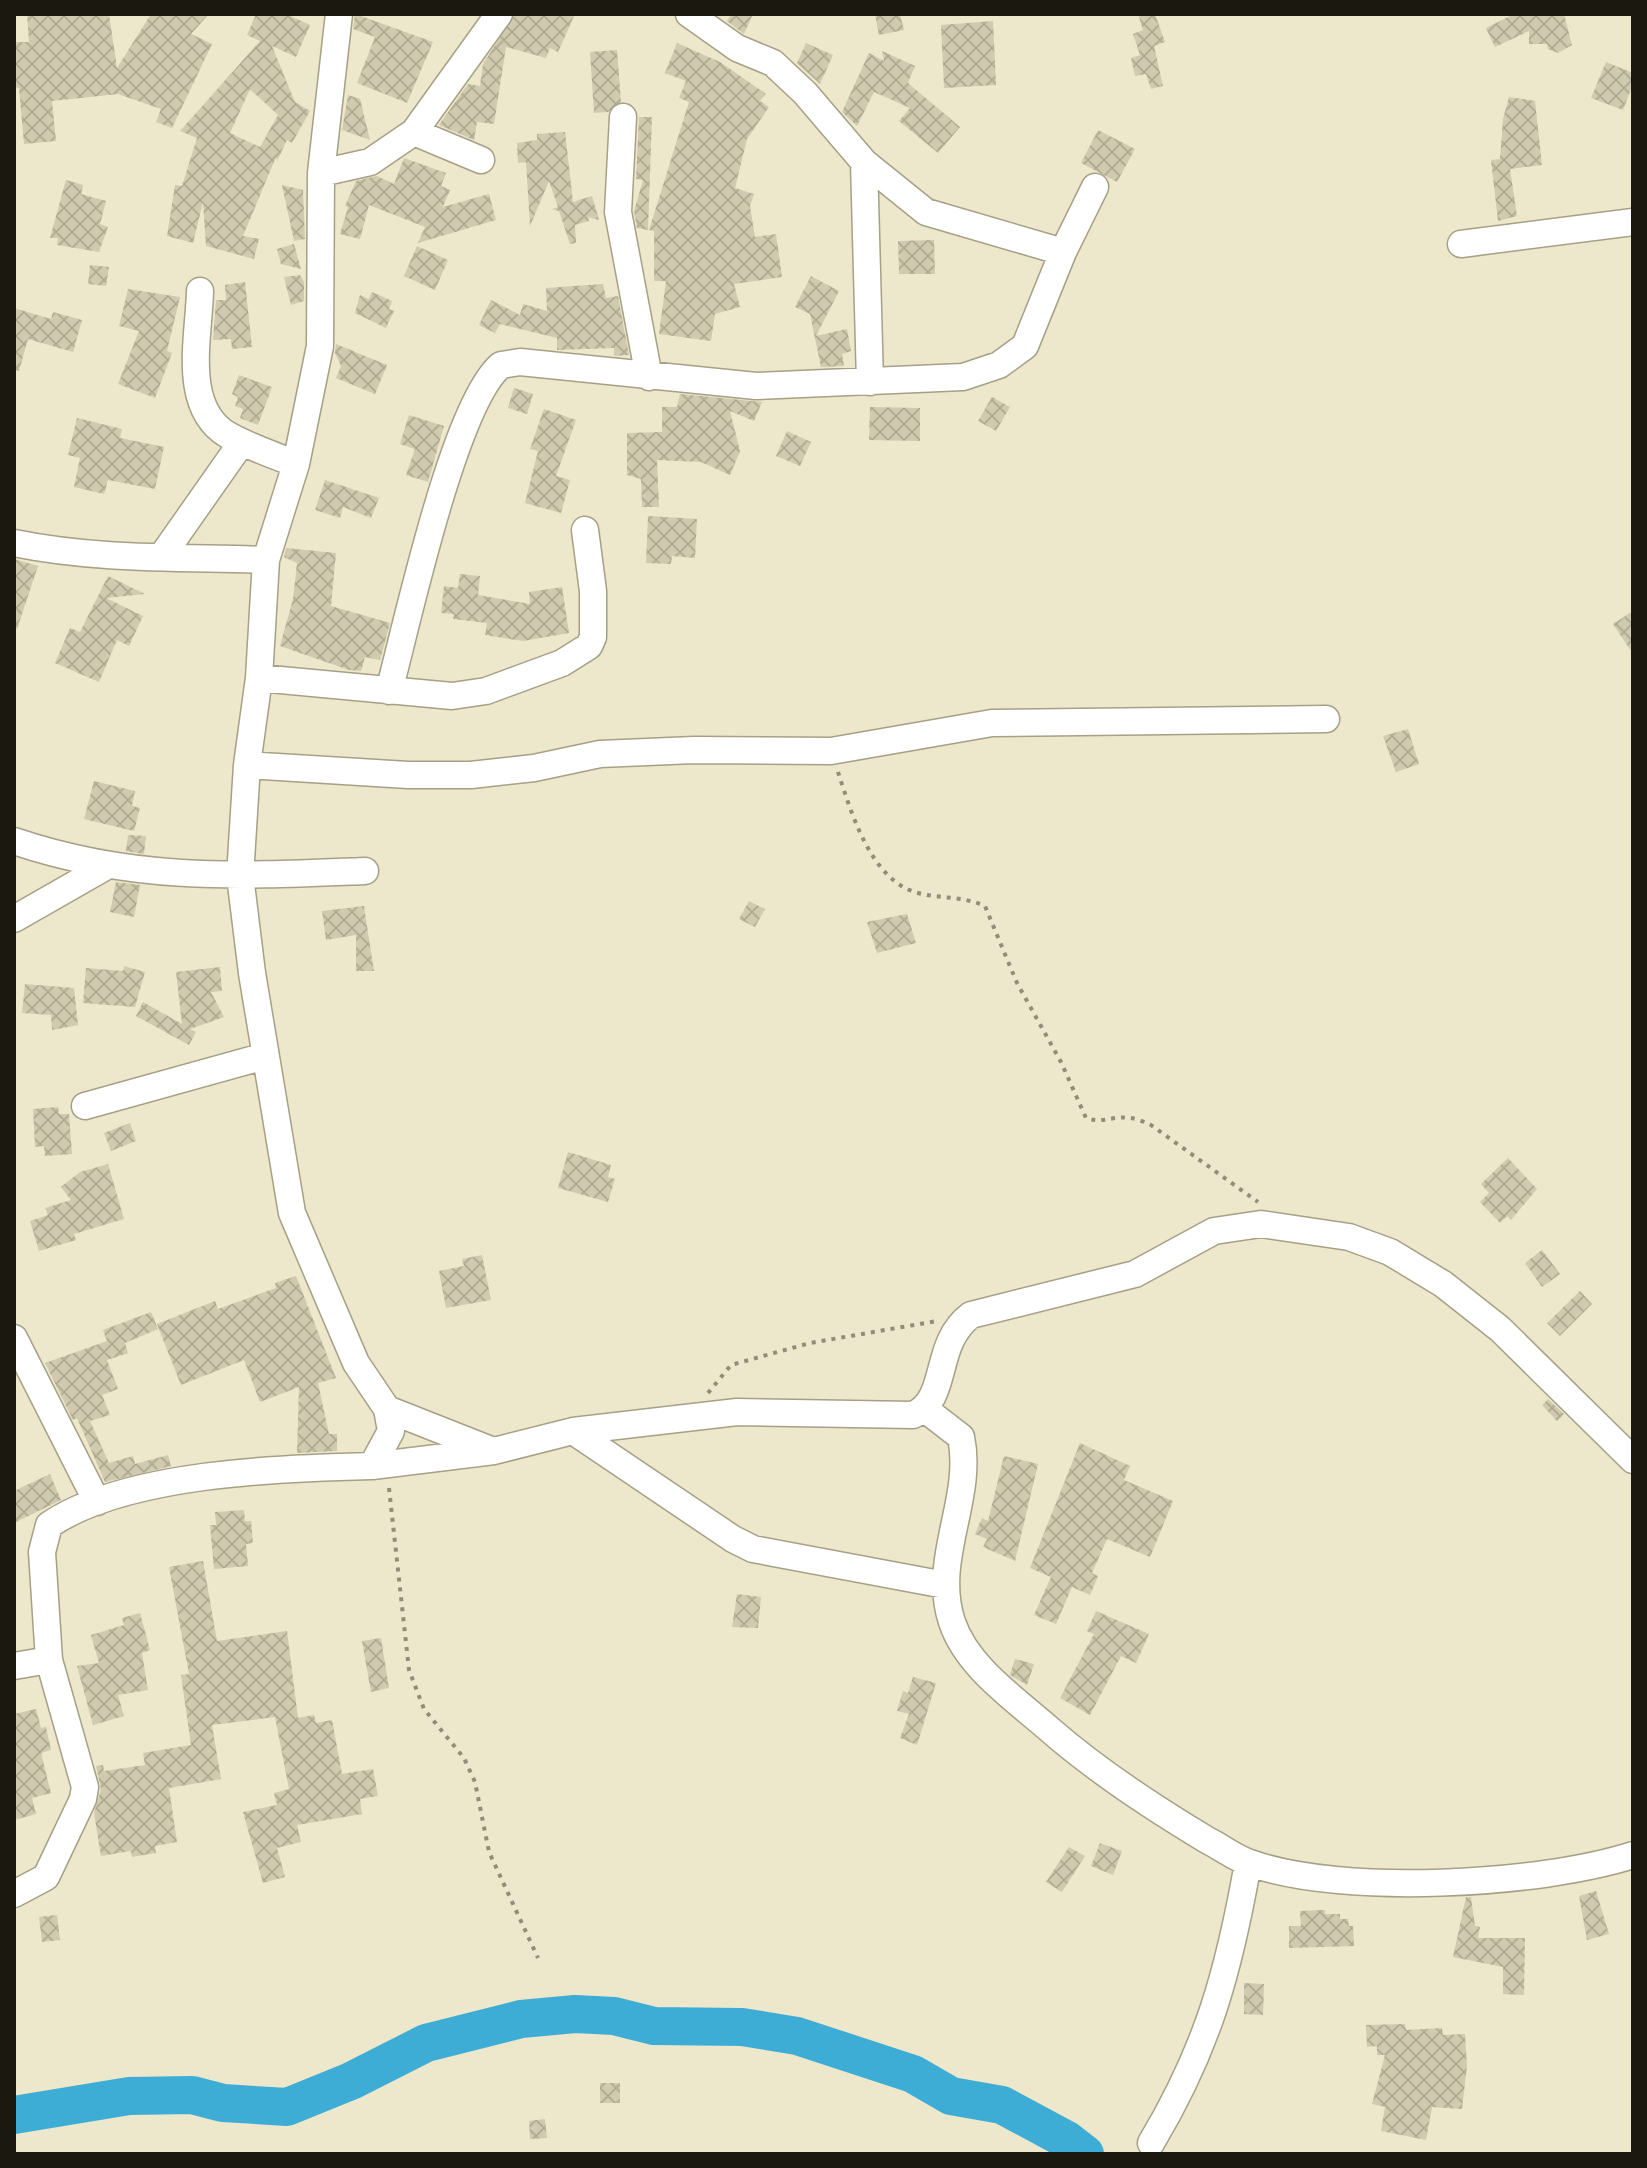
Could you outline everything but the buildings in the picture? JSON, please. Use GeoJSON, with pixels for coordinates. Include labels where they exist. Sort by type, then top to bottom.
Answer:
{"type":"FeatureCollection","features":[{"type":"Feature","properties":{"kind":"street"},"geometry":{"type":"LineString","coordinates":[[339,14],[321,173],[320,346],[296,464],[266,560],[259,678],[247,765],[240,876],[265,1056],[292,1213],[356,1363],[387,1409],[390,1439],[379,1466]]}},
{"type":"Feature","properties":{"kind":"street"},"geometry":{"type":"LineString","coordinates":[[321,173],[370,162],[414,132],[499,14]]}},
{"type":"Feature","properties":{"kind":"street"},"geometry":{"type":"LineString","coordinates":[[701,17],[737,48],[773,63],[805,93],[864,162],[926,212],[1063,252]]}},
{"type":"Feature","properties":{"kind":"street"},"geometry":{"type":"LineString","coordinates":[[623,117],[618,212],[649,377]]}},
{"type":"Feature","properties":{"kind":"street"},"geometry":{"type":"LineString","coordinates":[[414,132],[481,160]]}},
{"type":"Feature","properties":{"kind":"street"},"geometry":{"type":"LineString","coordinates":[[864,162],[870,382]]}},
{"type":"Feature","properties":{"kind":"street"},"geometry":{"type":"LineString","coordinates":[[389,691],[458,444],[474,400],[501,365],[520,362],[756,386],[963,377],[999,365],[1025,346],[1063,252],[1095,187]]}},
{"type":"Feature","properties":{"kind":"street"},"geometry":{"type":"LineString","coordinates":[[1461,244],[1633,222]]}},
{"type":"Feature","properties":{"kind":"street"},"geometry":{"type":"LineString","coordinates":[[200,291],[198,393],[211,421],[242,442],[296,464]]}},
{"type":"Feature","properties":{"kind":"street"},"geometry":{"type":"LineString","coordinates":[[162,556],[242,442]]}},
{"type":"Feature","properties":{"kind":"street"},"geometry":{"type":"LineString","coordinates":[[259,678],[452,696],[486,691],[562,663],[589,646],[595,622],[585,530]]}},
{"type":"Feature","properties":{"kind":"street"},"geometry":{"type":"LineString","coordinates":[[14,543],[59,552],[266,560]]}},
{"type":"Feature","properties":{"kind":"street"},"geometry":{"type":"LineString","coordinates":[[247,765],[408,775],[471,775],[534,768],[600,754],[694,750],[831,751],[992,723],[1326,719]]}},
{"type":"Feature","properties":{"kind":"street"},"geometry":{"type":"LineString","coordinates":[[14,841],[105,867],[172,875],[240,876],[365,871]]}},
{"type":"Feature","properties":{"kind":"street"},"geometry":{"type":"LineString","coordinates":[[14,919],[105,867]]}},
{"type":"Feature","properties":{"kind":"street"},"geometry":{"type":"LineString","coordinates":[[85,1106],[265,1056]]}},
{"type":"Feature","properties":{"kind":"street"},"geometry":{"type":"LineString","coordinates":[[14,1894],[46,1877],[83,1799],[82,1770],[49,1660],[44,1535],[49,1525],[59,1518],[97,1502],[183,1480],[246,1471],[379,1466],[494,1451],[573,1431],[737,1412],[913,1415],[926,1410],[933,1397],[946,1345],[957,1326],[971,1315],[1135,1274],[1214,1231],[1261,1224],[1349,1237],[1390,1252],[1443,1284],[1500,1329],[1633,1460]]}},
{"type":"Feature","properties":{"kind":"street"},"geometry":{"type":"LineString","coordinates":[[14,1338],[97,1502]]}},
{"type":"Feature","properties":{"kind":"street"},"geometry":{"type":"LineString","coordinates":[[387,1409],[494,1451]]}},
{"type":"Feature","properties":{"kind":"street"},"geometry":{"type":"LineString","coordinates":[[926,1410],[961,1437],[965,1455],[965,1477],[951,1534],[945,1585],[952,1623],[986,1674],[1119,1784],[1248,1863],[1294,1875],[1420,1883],[1547,1875],[1595,1867],[1633,1855]]}},
{"type":"Feature","properties":{"kind":"street"},"geometry":{"type":"LineString","coordinates":[[573,1431],[733,1539],[753,1549],[945,1585]]}},
{"type":"Feature","properties":{"kind":"street"},"geometry":{"type":"LineString","coordinates":[[14,1666],[49,1660]]}},
{"type":"Feature","properties":{"kind":"street"},"geometry":{"type":"LineString","coordinates":[[1151,2143],[1196,2062],[1215,2012],[1235,1938],[1248,1863]]}},
{"type":"Feature","properties":{"kind":"path"},"geometry":{"type":"LineString","coordinates":[[831,751],[864,837],[875,858],[895,880],[913,892],[967,899],[985,906],[1017,983],[1061,1062],[1086,1118],[1096,1121],[1117,1115],[1142,1120],[1260,1203]]}},
{"type":"Feature","properties":{"kind":"path"},"geometry":{"type":"LineString","coordinates":[[687,1418],[731,1365],[810,1343],[971,1315]]}},
{"type":"Feature","properties":{"kind":"path"},"geometry":{"type":"LineString","coordinates":[[379,1466],[409,1670],[424,1709],[464,1758],[475,1782],[489,1852],[538,1958]]}},
{"type":"Feature","properties":{"kind":"waterway"},"geometry":{"type":"LineString","coordinates":[[14,2115],[129,2096],[192,2095],[223,2103],[287,2107],[351,2081],[426,2043],[521,2019],[575,2014],[614,2016],[654,2026],[742,2027],[797,2036],[913,2074],[951,2096],[1002,2105],[1067,2140],[1085,2154]]}}]}
